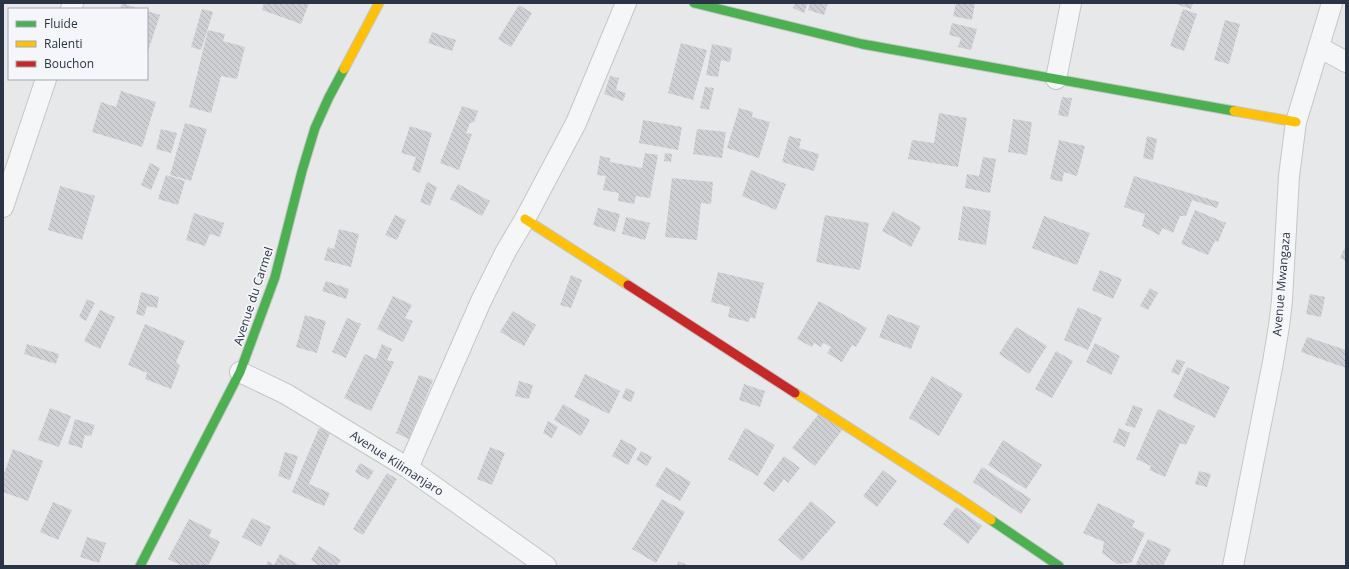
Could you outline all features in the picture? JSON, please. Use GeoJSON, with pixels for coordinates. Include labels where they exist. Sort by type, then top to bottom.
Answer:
{"type":"FeatureCollection","features":[{"type":"Feature","properties":{"kind":"street","name":"Avenue du Carmel"},"geometry":{"type":"LineString","coordinates":[[140,566],[240,372],[275,277],[302,171],[315,128],[329,97],[379,3]]}},
{"type":"Feature","properties":{"kind":"street"},"geometry":{"type":"LineString","coordinates":[[408,468],[481,301],[506,251],[525,219],[576,123],[626,3]]}},
{"type":"Feature","properties":{"kind":"street"},"geometry":{"type":"LineString","coordinates":[[694,3],[718,6],[785,25],[862,44],[1296,122]]}},
{"type":"Feature","properties":{"kind":"street"},"geometry":{"type":"LineString","coordinates":[[1056,79],[1071,3]]}},
{"type":"Feature","properties":{"kind":"street","name":"Avenue Mwangaza"},"geometry":{"type":"LineString","coordinates":[[1233,566],[1279,326],[1282,300],[1288,176],[1296,122],[1332,3]]}},
{"type":"Feature","properties":{"kind":"street"},"geometry":{"type":"LineString","coordinates":[[1319,47],[1346,62]]}},
{"type":"Feature","properties":{"kind":"street"},"geometry":{"type":"LineString","coordinates":[[3,207],[46,80]]}},
{"type":"Feature","properties":{"kind":"street"},"geometry":{"type":"LineString","coordinates":[[525,219],[960,499],[1059,566]]}},
{"type":"Feature","properties":{"kind":"street","name":"Avenue Kilimanjaro"},"geometry":{"type":"LineString","coordinates":[[240,372],[298,402],[408,468],[546,566]]}},
{"type":"Feature","properties":{"kind":"building"},"geometry":{"type":"Polygon","coordinates":[[[122,3],[136,8],[120,8],[122,3]]]}},
{"type":"Feature","properties":{"kind":"building"},"geometry":{"type":"Polygon","coordinates":[[[264,3],[309,3],[301,24],[262,10],[264,3]]]}},
{"type":"Feature","properties":{"kind":"building"},"geometry":{"type":"Polygon","coordinates":[[[795,3],[808,3],[804,13],[793,8],[795,3]]]}},
{"type":"Feature","properties":{"kind":"building"},"geometry":{"type":"Polygon","coordinates":[[[810,3],[828,3],[824,15],[808,10],[810,3]]]}},
{"type":"Feature","properties":{"kind":"building"},"geometry":{"type":"Polygon","coordinates":[[[956,3],[975,3],[972,20],[953,16],[956,3]]]}},
{"type":"Feature","properties":{"kind":"building"},"geometry":{"type":"Polygon","coordinates":[[[1173,3],[1193,3],[1191,9],[1173,3]]]}},
{"type":"Feature","properties":{"kind":"building"},"geometry":{"type":"Polygon","coordinates":[[[519,5],[532,13],[511,47],[498,39],[519,5]]]}},
{"type":"Feature","properties":{"kind":"building"},"geometry":{"type":"Polygon","coordinates":[[[202,9],[213,12],[201,50],[191,47],[202,9]]]}},
{"type":"Feature","properties":{"kind":"building"},"geometry":{"type":"Polygon","coordinates":[[[1183,9],[1197,14],[1184,51],[1170,46],[1183,9]]]}},
{"type":"Feature","properties":{"kind":"building"},"geometry":{"type":"Polygon","coordinates":[[[148,11],[160,15],[148,51],[148,11]]]}},
{"type":"Feature","properties":{"kind":"building"},"geometry":{"type":"Polygon","coordinates":[[[1225,20],[1240,24],[1229,64],[1214,60],[1225,20]]]}},
{"type":"Feature","properties":{"kind":"building"},"geometry":{"type":"Polygon","coordinates":[[[952,23],[977,29],[971,50],[958,47],[961,38],[949,35],[952,23]]]}},
{"type":"Feature","properties":{"kind":"building"},"geometry":{"type":"Polygon","coordinates":[[[208,30],[225,34],[223,41],[245,47],[237,79],[221,76],[211,113],[189,107],[208,30]]]}},
{"type":"Feature","properties":{"kind":"building"},"geometry":{"type":"Polygon","coordinates":[[[432,32],[456,40],[452,51],[428,43],[432,32]]]}},
{"type":"Feature","properties":{"kind":"building"},"geometry":{"type":"Polygon","coordinates":[[[681,43],[707,50],[693,100],[668,93],[681,43]]]}},
{"type":"Feature","properties":{"kind":"building"},"geometry":{"type":"Polygon","coordinates":[[[712,44],[732,48],[730,62],[721,60],[718,77],[706,75],[712,44]]]}},
{"type":"Feature","properties":{"kind":"building"},"geometry":{"type":"Polygon","coordinates":[[[610,76],[619,78],[616,90],[626,93],[623,101],[604,94],[610,76]]]}},
{"type":"Feature","properties":{"kind":"building"},"geometry":{"type":"Polygon","coordinates":[[[705,87],[714,88],[709,110],[700,108],[705,87]]]}},
{"type":"Feature","properties":{"kind":"building"},"geometry":{"type":"Polygon","coordinates":[[[121,91],[156,102],[142,147],[92,132],[101,102],[116,107],[121,91]]]}},
{"type":"Feature","properties":{"kind":"building"},"geometry":{"type":"Polygon","coordinates":[[[1062,97],[1072,98],[1068,117],[1058,115],[1062,97]]]}},
{"type":"Feature","properties":{"kind":"building"},"geometry":{"type":"Polygon","coordinates":[[[462,106],[478,111],[474,122],[470,123],[466,133],[472,134],[459,170],[440,163],[462,106]]]}},
{"type":"Feature","properties":{"kind":"building"},"geometry":{"type":"Polygon","coordinates":[[[739,108],[753,112],[752,117],[770,122],[759,158],[727,148],[739,108]]]}},
{"type":"Feature","properties":{"kind":"building"},"geometry":{"type":"Polygon","coordinates":[[[939,113],[967,118],[958,167],[908,159],[912,140],[934,143],[939,113]]]}},
{"type":"Feature","properties":{"kind":"building"},"geometry":{"type":"Polygon","coordinates":[[[1013,119],[1032,122],[1027,155],[1008,152],[1013,119]]]}},
{"type":"Feature","properties":{"kind":"building"},"geometry":{"type":"Polygon","coordinates":[[[643,120],[682,127],[678,150],[639,143],[643,120]]]}},
{"type":"Feature","properties":{"kind":"building"},"geometry":{"type":"Polygon","coordinates":[[[185,123],[207,129],[191,181],[170,175],[185,123]]]}},
{"type":"Feature","properties":{"kind":"building"},"geometry":{"type":"Polygon","coordinates":[[[410,126],[432,133],[420,173],[412,170],[416,157],[401,153],[410,126]]]}},
{"type":"Feature","properties":{"kind":"building"},"geometry":{"type":"Polygon","coordinates":[[[161,129],[177,133],[171,153],[156,149],[161,129]]]}},
{"type":"Feature","properties":{"kind":"building"},"geometry":{"type":"Polygon","coordinates":[[[697,129],[726,132],[722,158],[693,154],[697,129]]]}},
{"type":"Feature","properties":{"kind":"building"},"geometry":{"type":"Polygon","coordinates":[[[789,136],[801,139],[799,148],[819,154],[814,171],[782,162],[789,136]]]}},
{"type":"Feature","properties":{"kind":"building"},"geometry":{"type":"Polygon","coordinates":[[[1147,136],[1157,139],[1153,160],[1143,158],[1147,136]]]}},
{"type":"Feature","properties":{"kind":"building"},"geometry":{"type":"Polygon","coordinates":[[[1059,140],[1085,146],[1077,176],[1064,172],[1062,182],[1050,179],[1059,140]]]}},
{"type":"Feature","properties":{"kind":"building"},"geometry":{"type":"Polygon","coordinates":[[[645,153],[658,155],[650,198],[636,196],[634,204],[618,201],[619,193],[603,190],[606,176],[597,175],[600,156],[610,158],[610,162],[642,168],[645,153]]]}},
{"type":"Feature","properties":{"kind":"building"},"geometry":{"type":"Polygon","coordinates":[[[665,153],[672,154],[671,162],[664,161],[665,153]]]}},
{"type":"Feature","properties":{"kind":"building"},"geometry":{"type":"Polygon","coordinates":[[[983,157],[996,159],[990,193],[965,188],[967,174],[979,176],[983,157]]]}},
{"type":"Feature","properties":{"kind":"building"},"geometry":{"type":"Polygon","coordinates":[[[150,163],[160,168],[151,190],[141,185],[150,163]]]}},
{"type":"Feature","properties":{"kind":"building"},"geometry":{"type":"Polygon","coordinates":[[[751,170],[786,184],[776,210],[742,196],[751,170]]]}},
{"type":"Feature","properties":{"kind":"building"},"geometry":{"type":"Polygon","coordinates":[[[166,175],[185,181],[178,205],[158,199],[166,175]]]}},
{"type":"Feature","properties":{"kind":"building"},"geometry":{"type":"Polygon","coordinates":[[[1134,176],[1219,202],[1217,208],[1192,200],[1186,216],[1180,216],[1173,233],[1163,228],[1159,235],[1142,226],[1145,214],[1124,207],[1134,176]]]}},
{"type":"Feature","properties":{"kind":"building"},"geometry":{"type":"Polygon","coordinates":[[[672,178],[713,182],[711,204],[701,203],[697,240],[665,237],[672,178]]]}},
{"type":"Feature","properties":{"kind":"building"},"geometry":{"type":"Polygon","coordinates":[[[427,182],[437,187],[430,206],[420,202],[427,182]]]}},
{"type":"Feature","properties":{"kind":"building"},"geometry":{"type":"Polygon","coordinates":[[[458,184],[490,201],[482,216],[450,199],[458,184]]]}},
{"type":"Feature","properties":{"kind":"building"},"geometry":{"type":"Polygon","coordinates":[[[60,186],[95,196],[82,240],[48,230],[60,186]]]}},
{"type":"Feature","properties":{"kind":"building"},"geometry":{"type":"Polygon","coordinates":[[[963,206],[991,211],[986,245],[958,240],[963,206]]]}},
{"type":"Feature","properties":{"kind":"building"},"geometry":{"type":"Polygon","coordinates":[[[598,208],[620,214],[615,232],[593,225],[598,208]]]}},
{"type":"Feature","properties":{"kind":"building"},"geometry":{"type":"Polygon","coordinates":[[[1195,210],[1226,223],[1218,242],[1215,241],[1208,255],[1181,244],[1195,210]]]}},
{"type":"Feature","properties":{"kind":"building"},"geometry":{"type":"Polygon","coordinates":[[[893,211],[921,227],[911,247],[882,231],[893,211]]]}},
{"type":"Feature","properties":{"kind":"building"},"geometry":{"type":"Polygon","coordinates":[[[194,213],[224,223],[220,237],[210,234],[205,246],[186,240],[194,213]]]}},
{"type":"Feature","properties":{"kind":"building"},"geometry":{"type":"Polygon","coordinates":[[[395,215],[406,220],[397,240],[385,235],[395,215]]]}},
{"type":"Feature","properties":{"kind":"building"},"geometry":{"type":"Polygon","coordinates":[[[825,215],[869,223],[860,270],[816,262],[825,215]]]}},
{"type":"Feature","properties":{"kind":"building"},"geometry":{"type":"Polygon","coordinates":[[[1044,216],[1090,233],[1077,265],[1032,248],[1044,216]]]}},
{"type":"Feature","properties":{"kind":"building"},"geometry":{"type":"Polygon","coordinates":[[[626,217],[650,223],[645,240],[622,234],[626,217]]]}},
{"type":"Feature","properties":{"kind":"building"},"geometry":{"type":"Polygon","coordinates":[[[339,229],[359,234],[351,267],[324,260],[328,247],[334,249],[339,229]]]}},
{"type":"Feature","properties":{"kind":"building"},"geometry":{"type":"Polygon","coordinates":[[[1346,245],[1346,261],[1340,258],[1346,245]]]}},
{"type":"Feature","properties":{"kind":"building"},"geometry":{"type":"Polygon","coordinates":[[[1100,270],[1122,279],[1113,299],[1092,290],[1100,270]]]}},
{"type":"Feature","properties":{"kind":"building"},"geometry":{"type":"Polygon","coordinates":[[[718,272],[764,283],[755,319],[750,317],[749,322],[728,317],[730,307],[711,302],[718,272]]]}},
{"type":"Feature","properties":{"kind":"building"},"geometry":{"type":"Polygon","coordinates":[[[571,275],[582,280],[571,308],[560,305],[571,275]]]}},
{"type":"Feature","properties":{"kind":"building"},"geometry":{"type":"Polygon","coordinates":[[[326,281],[349,289],[346,299],[322,291],[326,281]]]}},
{"type":"Feature","properties":{"kind":"building"},"geometry":{"type":"Polygon","coordinates":[[[1150,288],[1158,293],[1148,310],[1140,306],[1150,288]]]}},
{"type":"Feature","properties":{"kind":"building"},"geometry":{"type":"Polygon","coordinates":[[[141,292],[159,297],[157,308],[147,306],[144,316],[136,314],[141,292]]]}},
{"type":"Feature","properties":{"kind":"building"},"geometry":{"type":"Polygon","coordinates":[[[1310,294],[1325,297],[1321,317],[1306,314],[1310,294]]]}},
{"type":"Feature","properties":{"kind":"building"},"geometry":{"type":"Polygon","coordinates":[[[393,296],[412,305],[405,318],[413,321],[403,342],[377,329],[393,296]]]}},
{"type":"Feature","properties":{"kind":"building"},"geometry":{"type":"Polygon","coordinates":[[[87,299],[95,303],[86,321],[79,317],[87,299]]]}},
{"type":"Feature","properties":{"kind":"building"},"geometry":{"type":"Polygon","coordinates":[[[819,301],[867,328],[856,347],[852,345],[842,362],[827,353],[831,347],[823,343],[821,347],[814,343],[812,347],[797,339],[819,301]]]}},
{"type":"Feature","properties":{"kind":"building"},"geometry":{"type":"Polygon","coordinates":[[[1078,307],[1102,318],[1088,350],[1064,340],[1078,307]]]}},
{"type":"Feature","properties":{"kind":"building"},"geometry":{"type":"Polygon","coordinates":[[[100,310],[115,317],[100,349],[84,341],[100,310]]]}},
{"type":"Feature","properties":{"kind":"building"},"geometry":{"type":"Polygon","coordinates":[[[513,311],[536,325],[524,346],[500,332],[513,311]]]}},
{"type":"Feature","properties":{"kind":"building"},"geometry":{"type":"Polygon","coordinates":[[[888,314],[920,326],[911,349],[879,337],[888,314]]]}},
{"type":"Feature","properties":{"kind":"building"},"geometry":{"type":"Polygon","coordinates":[[[305,315],[326,321],[317,353],[296,347],[305,315]]]}},
{"type":"Feature","properties":{"kind":"building"},"geometry":{"type":"Polygon","coordinates":[[[347,318],[361,324],[346,358],[332,352],[347,318]]]}},
{"type":"Feature","properties":{"kind":"building"},"geometry":{"type":"Polygon","coordinates":[[[145,324],[185,341],[176,362],[180,366],[171,389],[145,379],[147,373],[128,365],[145,324]]]}},
{"type":"Feature","properties":{"kind":"building"},"geometry":{"type":"Polygon","coordinates":[[[1016,327],[1047,346],[1029,374],[999,354],[1016,327]]]}},
{"type":"Feature","properties":{"kind":"building"},"geometry":{"type":"Polygon","coordinates":[[[1307,337],[1346,350],[1346,368],[1301,352],[1307,337]]]}},
{"type":"Feature","properties":{"kind":"building"},"geometry":{"type":"Polygon","coordinates":[[[1095,343],[1120,356],[1111,375],[1086,362],[1095,343]]]}},
{"type":"Feature","properties":{"kind":"building"},"geometry":{"type":"Polygon","coordinates":[[[27,344],[59,354],[56,364],[24,354],[27,344]]]}},
{"type":"Feature","properties":{"kind":"building"},"geometry":{"type":"Polygon","coordinates":[[[382,344],[392,349],[387,360],[394,362],[371,411],[344,398],[365,354],[376,359],[382,344]]]}},
{"type":"Feature","properties":{"kind":"building"},"geometry":{"type":"Polygon","coordinates":[[[1056,351],[1073,361],[1052,398],[1035,389],[1056,351]]]}},
{"type":"Feature","properties":{"kind":"building"},"geometry":{"type":"Polygon","coordinates":[[[1177,359],[1185,362],[1179,375],[1171,372],[1177,359]]]}},
{"type":"Feature","properties":{"kind":"building"},"geometry":{"type":"Polygon","coordinates":[[[1187,367],[1230,387],[1215,418],[1173,397],[1187,367]]]}},
{"type":"Feature","properties":{"kind":"building"},"geometry":{"type":"Polygon","coordinates":[[[585,374],[620,391],[609,414],[574,397],[585,374]]]}},
{"type":"Feature","properties":{"kind":"building"},"geometry":{"type":"Polygon","coordinates":[[[419,375],[433,380],[409,439],[396,433],[419,375]]]}},
{"type":"Feature","properties":{"kind":"building"},"geometry":{"type":"Polygon","coordinates":[[[932,376],[963,394],[939,436],[909,418],[932,376]]]}},
{"type":"Feature","properties":{"kind":"building"},"geometry":{"type":"Polygon","coordinates":[[[519,381],[533,385],[529,399],[515,396],[519,381]]]}},
{"type":"Feature","properties":{"kind":"building"},"geometry":{"type":"Polygon","coordinates":[[[744,384],[765,391],[760,407],[739,400],[744,384]]]}},
{"type":"Feature","properties":{"kind":"building"},"geometry":{"type":"Polygon","coordinates":[[[626,388],[635,392],[631,402],[622,398],[626,388]]]}},
{"type":"Feature","properties":{"kind":"building"},"geometry":{"type":"Polygon","coordinates":[[[563,404],[590,420],[581,436],[554,420],[563,404]]]}},
{"type":"Feature","properties":{"kind":"building"},"geometry":{"type":"Polygon","coordinates":[[[1133,405],[1143,409],[1135,428],[1125,425],[1133,405]]]}},
{"type":"Feature","properties":{"kind":"building"},"geometry":{"type":"Polygon","coordinates":[[[50,408],[71,416],[59,447],[38,440],[50,408]]]}},
{"type":"Feature","properties":{"kind":"building"},"geometry":{"type":"Polygon","coordinates":[[[1158,409],[1195,426],[1186,445],[1180,443],[1165,477],[1149,470],[1151,466],[1136,459],[1158,409]]]}},
{"type":"Feature","properties":{"kind":"building"},"geometry":{"type":"Polygon","coordinates":[[[821,411],[843,429],[815,466],[792,448],[821,411]]]}},
{"type":"Feature","properties":{"kind":"building"},"geometry":{"type":"Polygon","coordinates":[[[75,419],[95,425],[91,436],[85,435],[82,448],[68,444],[75,419]]]}},
{"type":"Feature","properties":{"kind":"building"},"geometry":{"type":"Polygon","coordinates":[[[548,421],[558,427],[552,438],[543,433],[548,421]]]}},
{"type":"Feature","properties":{"kind":"building"},"geometry":{"type":"Polygon","coordinates":[[[319,428],[330,433],[309,484],[330,493],[324,506],[292,492],[319,428]]]}},
{"type":"Feature","properties":{"kind":"building"},"geometry":{"type":"Polygon","coordinates":[[[745,428],[775,445],[758,476],[728,459],[745,428]]]}},
{"type":"Feature","properties":{"kind":"building"},"geometry":{"type":"Polygon","coordinates":[[[1119,428],[1130,433],[1125,447],[1113,442],[1119,428]]]}},
{"type":"Feature","properties":{"kind":"building"},"geometry":{"type":"Polygon","coordinates":[[[621,439],[637,448],[628,465],[612,456],[621,439]]]}},
{"type":"Feature","properties":{"kind":"building"},"geometry":{"type":"Polygon","coordinates":[[[1003,440],[1042,465],[1026,489],[988,465],[1003,440]]]}},
{"type":"Feature","properties":{"kind":"building"},"geometry":{"type":"Polygon","coordinates":[[[490,447],[505,453],[492,485],[477,479],[490,447]]]}},
{"type":"Feature","properties":{"kind":"building"},"geometry":{"type":"Polygon","coordinates":[[[13,449],[43,461],[28,501],[3,492],[3,476],[13,449]]]}},
{"type":"Feature","properties":{"kind":"building"},"geometry":{"type":"Polygon","coordinates":[[[641,451],[652,457],[647,466],[636,460],[641,451]]]}},
{"type":"Feature","properties":{"kind":"building"},"geometry":{"type":"Polygon","coordinates":[[[285,452],[298,456],[290,480],[278,476],[285,452]]]}},
{"type":"Feature","properties":{"kind":"building"},"geometry":{"type":"Polygon","coordinates":[[[784,456],[800,468],[788,483],[784,479],[774,492],[763,484],[784,456]]]}},
{"type":"Feature","properties":{"kind":"building"},"geometry":{"type":"Polygon","coordinates":[[[360,463],[374,471],[368,480],[355,472],[360,463]]]}},
{"type":"Feature","properties":{"kind":"building"},"geometry":{"type":"Polygon","coordinates":[[[666,467],[691,482],[680,501],[655,486],[666,467]]]}},
{"type":"Feature","properties":{"kind":"building"},"geometry":{"type":"Polygon","coordinates":[[[982,467],[1031,499],[1021,514],[973,482],[982,467]]]}},
{"type":"Feature","properties":{"kind":"building"},"geometry":{"type":"Polygon","coordinates":[[[883,470],[897,481],[877,507],[863,496],[883,470]]]}},
{"type":"Feature","properties":{"kind":"building"},"geometry":{"type":"Polygon","coordinates":[[[1199,471],[1211,474],[1207,487],[1195,484],[1199,471]]]}},
{"type":"Feature","properties":{"kind":"building"},"geometry":{"type":"Polygon","coordinates":[[[387,473],[397,479],[363,535],[353,529],[387,473]]]}},
{"type":"Feature","properties":{"kind":"building"},"geometry":{"type":"Polygon","coordinates":[[[662,499],[685,512],[656,563],[632,549],[662,499]]]}},
{"type":"Feature","properties":{"kind":"building"},"geometry":{"type":"Polygon","coordinates":[[[811,501],[836,522],[802,561],[778,540],[811,501]]]}},
{"type":"Feature","properties":{"kind":"building"},"geometry":{"type":"Polygon","coordinates":[[[53,502],[72,510],[58,540],[40,532],[53,502]]]}},
{"type":"Feature","properties":{"kind":"building"},"geometry":{"type":"Polygon","coordinates":[[[1098,503],[1135,521],[1132,527],[1145,533],[1131,563],[1117,564],[1102,553],[1104,542],[1083,533],[1098,503]]]}},
{"type":"Feature","properties":{"kind":"building"},"geometry":{"type":"Polygon","coordinates":[[[956,507],[982,526],[968,544],[943,524],[956,507]]]}},
{"type":"Feature","properties":{"kind":"building"},"geometry":{"type":"Polygon","coordinates":[[[252,518],[271,527],[261,547],[242,537],[252,518]]]}},
{"type":"Feature","properties":{"kind":"building"},"geometry":{"type":"Polygon","coordinates":[[[189,519],[212,530],[209,536],[220,542],[208,566],[182,566],[168,559],[189,519]]]}},
{"type":"Feature","properties":{"kind":"building"},"geometry":{"type":"Polygon","coordinates":[[[87,537],[106,543],[99,563],[80,557],[87,537]]]}},
{"type":"Feature","properties":{"kind":"building"},"geometry":{"type":"Polygon","coordinates":[[[1148,539],[1171,549],[1163,566],[1135,566],[1148,539]]]}},
{"type":"Feature","properties":{"kind":"building"},"geometry":{"type":"Polygon","coordinates":[[[319,546],[341,560],[337,566],[320,566],[311,560],[319,546]]]}},
{"type":"Feature","properties":{"kind":"building"},"geometry":{"type":"Polygon","coordinates":[[[280,554],[301,566],[266,566],[268,561],[274,565],[280,554]]]}},
{"type":"Feature","properties":{"kind":"building"},"geometry":{"type":"Polygon","coordinates":[[[678,561],[690,566],[677,566],[678,561]]]}},
{"type":"Feature","properties":{"kind":"traffic: fast"},"geometry":{"type":"LineString","coordinates":[[694,3],[862,44],[1234,111]]}},
{"type":"Feature","properties":{"kind":"traffic: fast"},"geometry":{"type":"LineString","coordinates":[[140,566],[240,372],[275,277],[302,171],[315,128],[344,69]]}},
{"type":"Feature","properties":{"kind":"traffic: fast"},"geometry":{"type":"LineString","coordinates":[[991,520],[1059,566]]}},
{"type":"Feature","properties":{"kind":"traffic: slow"},"geometry":{"type":"LineString","coordinates":[[344,69],[379,3]]}},
{"type":"Feature","properties":{"kind":"traffic: slow"},"geometry":{"type":"LineString","coordinates":[[1234,111],[1296,122]]}},
{"type":"Feature","properties":{"kind":"traffic: slow"},"geometry":{"type":"LineString","coordinates":[[525,219],[628,285]]}},
{"type":"Feature","properties":{"kind":"traffic: slow"},"geometry":{"type":"LineString","coordinates":[[795,393],[991,520]]}},
{"type":"Feature","properties":{"kind":"traffic: jam"},"geometry":{"type":"LineString","coordinates":[[628,285],[795,393]]}}]}
